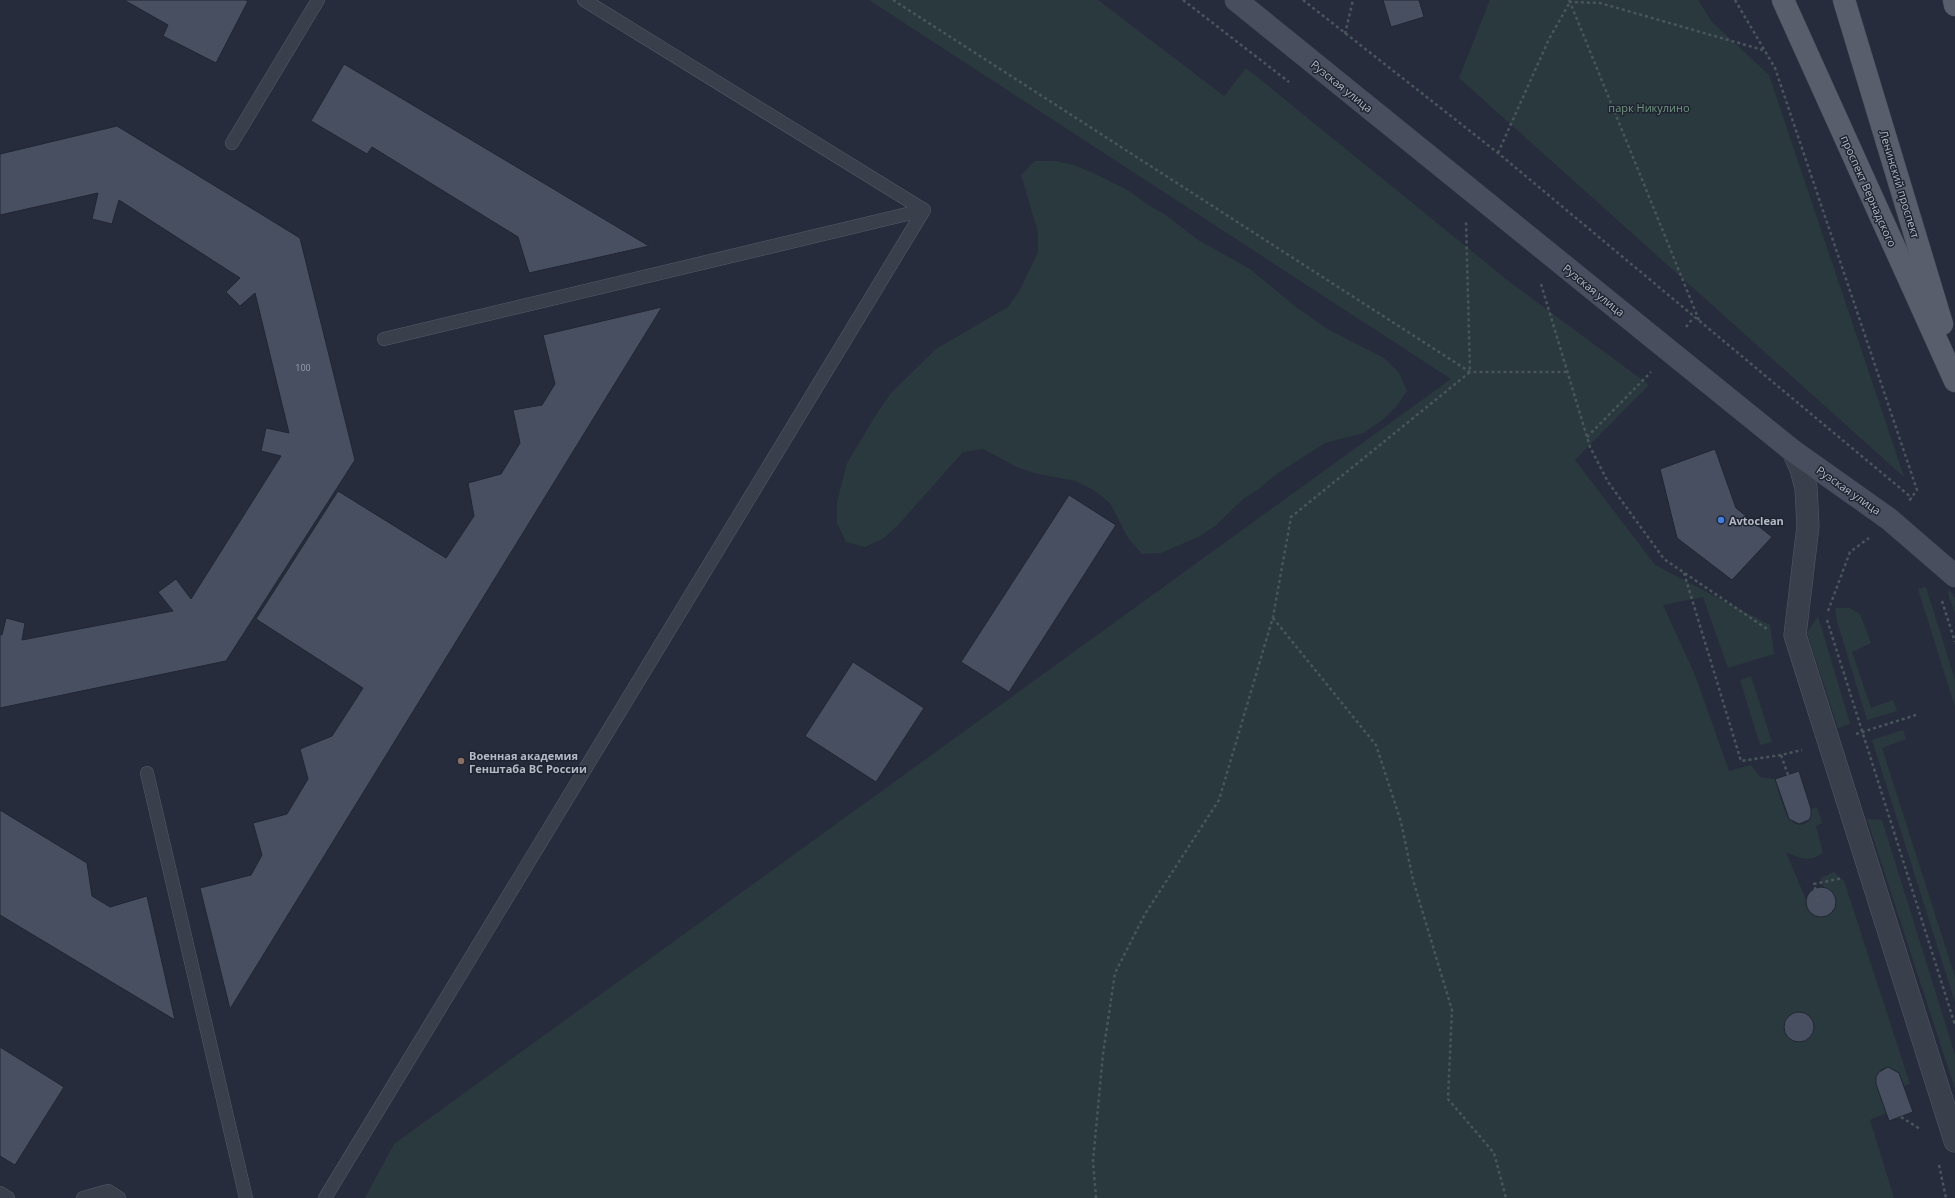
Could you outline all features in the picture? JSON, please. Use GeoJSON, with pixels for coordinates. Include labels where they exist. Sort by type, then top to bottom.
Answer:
{"type":"FeatureCollection","features":[{"type":"Feature","properties":{"kind":"main road","name":"проспект Вернадского"},"geometry":{"type":"LineString","coordinates":[[1783,0],[1955,381]]}},
{"type":"Feature","properties":{"kind":"main road","name":"Ленинский проспект"},"geometry":{"type":"LineString","coordinates":[[1844,0],[1955,367]]}},
{"type":"Feature","properties":{"kind":"main road"},"geometry":{"type":"LineString","coordinates":[[1954,0],[1955,5]]}},
{"type":"Feature","properties":{"kind":"street","name":"Рузская улица"},"geometry":{"type":"LineString","coordinates":[[1236,0],[1793,451],[1889,519],[1955,576]]}},
{"type":"Feature","properties":{"kind":"street"},"geometry":{"type":"LineString","coordinates":[[1793,451],[1801,469],[1806,488],[1808,526],[1795,634],[1955,1141]]}},
{"type":"Feature","properties":{"kind":"lane"},"geometry":{"type":"LineString","coordinates":[[232,143],[318,0]]}},
{"type":"Feature","properties":{"kind":"lane"},"geometry":{"type":"LineString","coordinates":[[584,0],[924,210]]}},
{"type":"Feature","properties":{"kind":"lane"},"geometry":{"type":"LineString","coordinates":[[384,339],[924,210]]}},
{"type":"Feature","properties":{"kind":"lane"},"geometry":{"type":"LineString","coordinates":[[325,1198],[924,210]]}},
{"type":"Feature","properties":{"kind":"lane"},"geometry":{"type":"LineString","coordinates":[[147,773],[246,1198]]}},
{"type":"Feature","properties":{"kind":"lane"},"geometry":{"type":"LineString","coordinates":[[83,1198],[108,1191],[119,1198]]}},
{"type":"Feature","properties":{"kind":"lane"},"geometry":{"type":"LineString","coordinates":[[0,1193],[8,1198]]}},
{"type":"Feature","properties":{"kind":"path"},"geometry":{"type":"LineString","coordinates":[[892,0],[1470,372],[1568,372]]}},
{"type":"Feature","properties":{"kind":"path"},"geometry":{"type":"LineString","coordinates":[[1303,0],[1498,153],[1912,498],[1917,490],[1775,68],[1763,50],[1735,0]]}},
{"type":"Feature","properties":{"kind":"path"},"geometry":{"type":"LineString","coordinates":[[1345,34],[1354,0]]}},
{"type":"Feature","properties":{"kind":"path"},"geometry":{"type":"LineString","coordinates":[[1498,153],[1549,39],[1569,1]]}},
{"type":"Feature","properties":{"kind":"path"},"geometry":{"type":"LineString","coordinates":[[1569,1],[1600,4],[1763,50]]}},
{"type":"Feature","properties":{"kind":"path"},"geometry":{"type":"LineString","coordinates":[[1569,1],[1700,322]]}},
{"type":"Feature","properties":{"kind":"path"},"geometry":{"type":"LineString","coordinates":[[1466,221],[1470,372]]}},
{"type":"Feature","properties":{"kind":"path"},"geometry":{"type":"LineString","coordinates":[[1540,282],[1590,448],[1605,475],[1664,559],[1767,629],[1770,636]]}},
{"type":"Feature","properties":{"kind":"path"},"geometry":{"type":"LineString","coordinates":[[1587,437],[1653,370]]}},
{"type":"Feature","properties":{"kind":"path"},"geometry":{"type":"LineString","coordinates":[[1096,1198],[1093,1161],[1103,1054],[1115,973],[1144,914],[1219,800],[1273,618],[1291,517],[1470,372]]}},
{"type":"Feature","properties":{"kind":"path"},"geometry":{"type":"LineString","coordinates":[[1850,552],[1826,617],[1955,1025]]}},
{"type":"Feature","properties":{"kind":"path"},"geometry":{"type":"LineString","coordinates":[[1684,572],[1741,761],[1781,755],[1808,748]]}},
{"type":"Feature","properties":{"kind":"path"},"geometry":{"type":"LineString","coordinates":[[1273,618],[1376,745],[1402,822],[1413,880],[1452,1010],[1448,1099],[1494,1152],[1506,1198]]}},
{"type":"Feature","properties":{"kind":"path"},"geometry":{"type":"LineString","coordinates":[[1862,732],[1916,715]]}},
{"type":"Feature","properties":{"kind":"path"},"geometry":{"type":"LineString","coordinates":[[1781,755],[1788,775]]}},
{"type":"Feature","properties":{"kind":"path"},"geometry":{"type":"LineString","coordinates":[[1818,902],[1814,884],[1849,876]]}},
{"type":"Feature","properties":{"kind":"path"},"geometry":{"type":"LineString","coordinates":[[1901,1117],[1926,1132]]}},
{"type":"Feature","properties":{"kind":"path"},"geometry":{"type":"LineString","coordinates":[[1938,1160],[1946,1198]]}},
{"type":"Feature","properties":{"kind":"green space"},"geometry":{"type":"Polygon","coordinates":[[[869,0],[1098,0],[1224,96],[1246,68],[1511,283],[1649,385],[1575,460],[1655,565],[1770,625],[1774,654],[1728,668],[1703,597],[1663,605],[1695,675],[1729,771],[1751,765],[1760,777],[1775,779],[1784,810],[1793,822],[1799,825],[1808,821],[1811,815],[1811,809],[1817,807],[1822,823],[1816,826],[1823,853],[1808,859],[1800,858],[1786,852],[1806,900],[1808,909],[1813,913],[1823,916],[1828,915],[1832,913],[1836,904],[1832,892],[1823,886],[1820,878],[1834,872],[1844,881],[1910,1084],[1904,1086],[1897,1072],[1891,1068],[1883,1068],[1876,1077],[1886,1113],[1870,1120],[1894,1198],[365,1198],[394,1144],[1451,379],[869,0]]]}},
{"type":"Feature","properties":{"kind":"green space","name":"парк Никулино"},"geometry":{"type":"Polygon","coordinates":[[[1490,0],[1698,0],[1712,22],[1769,75],[1904,477],[1459,78],[1490,0]]]}},
{"type":"Feature","properties":{"kind":"green space"},"geometry":{"type":"Polygon","coordinates":[[[1035,161],[1055,161],[1074,165],[1129,191],[1148,205],[1166,215],[1198,240],[1250,269],[1296,307],[1329,330],[1384,358],[1399,373],[1407,391],[1395,408],[1381,421],[1363,433],[1325,443],[1275,475],[1260,488],[1243,499],[1215,526],[1198,537],[1161,553],[1142,554],[1128,538],[1110,503],[1095,491],[1076,481],[1038,474],[1019,468],[983,449],[963,452],[898,525],[884,538],[865,547],[846,542],[837,523],[837,502],[847,463],[879,410],[891,393],[936,349],[1008,307],[1020,290],[1038,252],[1038,232],[1021,175],[1035,161]]]}},
{"type":"Feature","properties":{"kind":"green space"},"geometry":{"type":"Polygon","coordinates":[[[1926,587],[1955,680],[1955,707],[1918,589],[1926,587]]]}},
{"type":"Feature","properties":{"kind":"green space"},"geometry":{"type":"Polygon","coordinates":[[[1949,589],[1955,598],[1955,614],[1948,593],[1949,589]]]}},
{"type":"Feature","properties":{"kind":"green space"},"geometry":{"type":"Polygon","coordinates":[[[1835,608],[1850,608],[1860,614],[1871,643],[1852,652],[1871,708],[1893,700],[1897,711],[1867,720],[1837,621],[1835,608]]]}},
{"type":"Feature","properties":{"kind":"green space"},"geometry":{"type":"Polygon","coordinates":[[[1818,616],[1850,724],[1838,728],[1807,633],[1818,616]]]}},
{"type":"Feature","properties":{"kind":"green space"},"geometry":{"type":"Polygon","coordinates":[[[1751,676],[1772,742],[1760,745],[1740,680],[1751,676]]]}},
{"type":"Feature","properties":{"kind":"green space"},"geometry":{"type":"Polygon","coordinates":[[[1903,730],[1906,739],[1882,748],[1955,977],[1955,1002],[1872,740],[1903,730]]]}},
{"type":"Feature","properties":{"kind":"green space"},"geometry":{"type":"Polygon","coordinates":[[[1867,819],[1882,820],[1955,1055],[1955,1089],[1867,819]]]}},
{"type":"Feature","properties":{"kind":"building"},"geometry":{"type":"Polygon","coordinates":[[[124,0],[248,1],[216,63],[163,36],[168,25],[124,0]]]}},
{"type":"Feature","properties":{"kind":"building"},"geometry":{"type":"Polygon","coordinates":[[[1383,0],[1419,0],[1424,17],[1391,27],[1383,0]]]}},
{"type":"Feature","properties":{"kind":"building"},"geometry":{"type":"Polygon","coordinates":[[[344,64],[649,246],[529,273],[518,237],[372,147],[367,154],[311,121],[344,64]]]}},
{"type":"Feature","properties":{"kind":"building"},"geometry":{"type":"Polygon","coordinates":[[[117,126],[300,238],[355,460],[226,661],[0,708],[0,634],[2,635],[6,618],[25,623],[22,640],[173,611],[158,592],[176,579],[191,599],[281,456],[261,451],[266,428],[289,433],[255,293],[240,306],[226,292],[240,278],[119,200],[112,224],[92,219],[98,193],[0,215],[0,154],[117,126]]]}},
{"type":"Feature","properties":{"kind":"building"},"geometry":{"type":"Polygon","coordinates":[[[662,307],[230,1009],[200,888],[251,875],[262,855],[253,823],[287,814],[308,779],[300,749],[332,736],[363,688],[256,619],[338,491],[446,558],[474,516],[468,483],[501,474],[520,443],[513,410],[542,405],[555,384],[543,335],[662,307]]]}},
{"type":"Feature","properties":{"kind":"building"},"geometry":{"type":"Polygon","coordinates":[[[1715,449],[1736,508],[1772,537],[1732,580],[1677,538],[1660,469],[1715,449]]]}},
{"type":"Feature","properties":{"kind":"building"},"geometry":{"type":"Polygon","coordinates":[[[1069,495],[1116,525],[1009,692],[961,662],[1069,495]]]}},
{"type":"Feature","properties":{"kind":"building"},"geometry":{"type":"Polygon","coordinates":[[[853,662],[924,708],[876,782],[805,736],[853,662]]]}},
{"type":"Feature","properties":{"kind":"building"},"geometry":{"type":"Polygon","coordinates":[[[1799,771],[1811,809],[1811,816],[1809,820],[1799,824],[1789,819],[1775,779],[1799,771]]]}},
{"type":"Feature","properties":{"kind":"building"},"geometry":{"type":"Polygon","coordinates":[[[0,810],[87,863],[92,896],[110,907],[147,896],[175,1020],[0,915],[0,810]]]}},
{"type":"Feature","properties":{"kind":"building"},"geometry":{"type":"Polygon","coordinates":[[[1821,887],[1827,888],[1835,896],[1835,908],[1827,916],[1821,917],[1815,916],[1807,908],[1806,902],[1807,896],[1815,888],[1821,887]]]}},
{"type":"Feature","properties":{"kind":"building"},"geometry":{"type":"Polygon","coordinates":[[[1799,1012],[1805,1013],[1813,1021],[1813,1033],[1805,1041],[1799,1042],[1793,1041],[1785,1033],[1784,1027],[1785,1021],[1793,1013],[1799,1012]]]}},
{"type":"Feature","properties":{"kind":"building"},"geometry":{"type":"Polygon","coordinates":[[[0,1047],[64,1087],[15,1165],[0,1156],[0,1047]]]}},
{"type":"Feature","properties":{"kind":"building"},"geometry":{"type":"Polygon","coordinates":[[[1888,1067],[1899,1073],[1913,1112],[1889,1121],[1876,1084],[1876,1077],[1879,1072],[1888,1067]]]}},
{"type":"Feature","properties":{"kind":"place","name":"Avtoclean"},"geometry":{"type":"Point","coordinates":[1721,520]}},
{"type":"Feature","properties":{"kind":"place","name":"Военная академия Генштаба ВС России"},"geometry":{"type":"Point","coordinates":[461,761]}}]}
